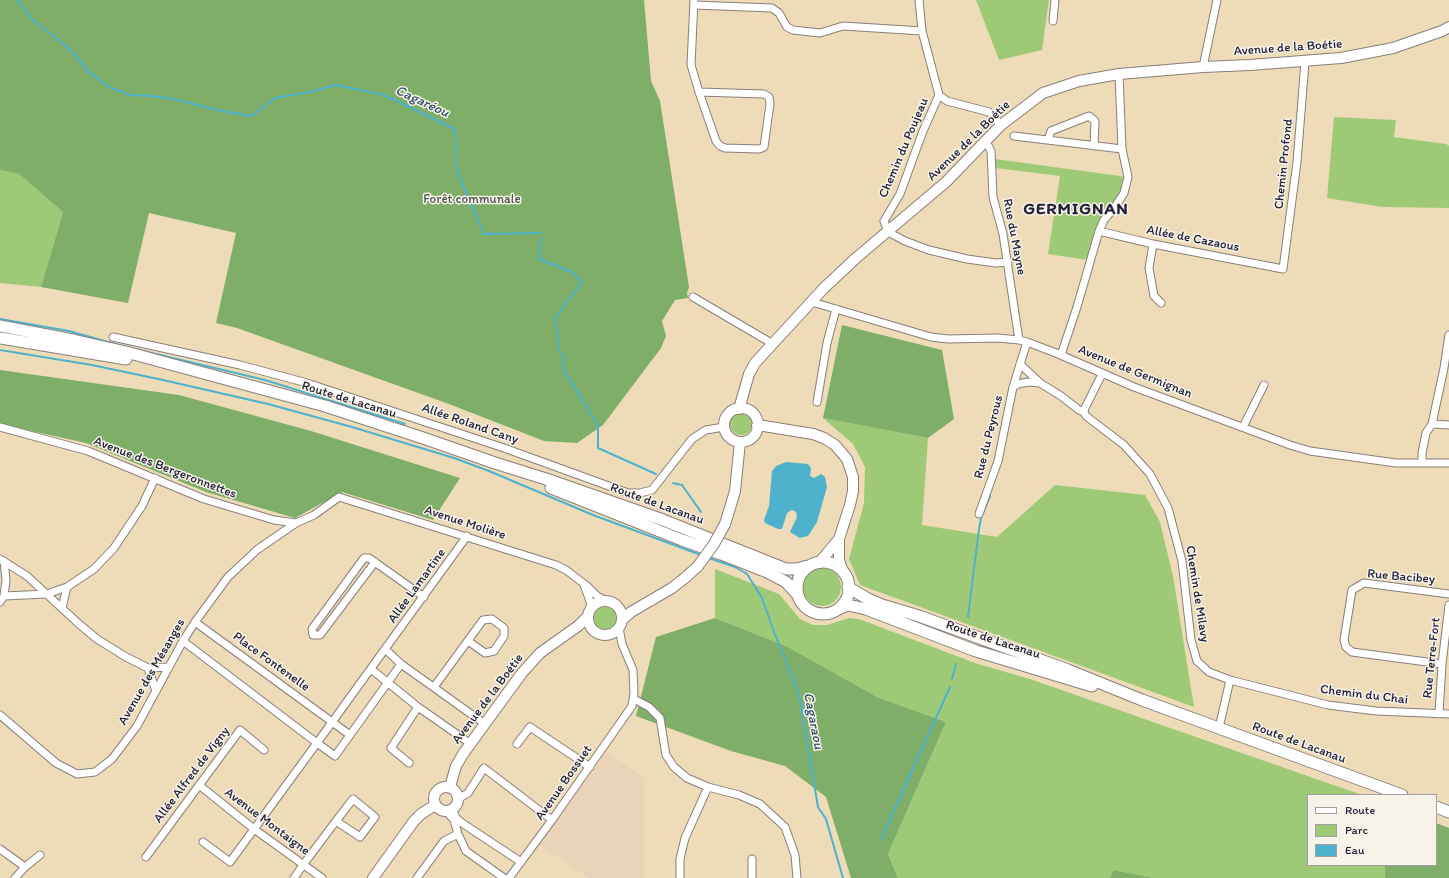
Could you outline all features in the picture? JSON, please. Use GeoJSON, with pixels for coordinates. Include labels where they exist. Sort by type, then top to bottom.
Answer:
{"type":"FeatureCollection","features":[{"type":"Feature","properties":{"kind":"main road","name":"Avenue de la Boétie"},"geometry":{"type":"LineString","coordinates":[[739,409],[749,374],[755,364],[812,302],[842,271],[946,182],[1001,125],[1043,93],[1079,81],[1119,74],[1203,66],[1305,62],[1341,58],[1393,48],[1442,31],[1449,27]]}},
{"type":"Feature","properties":{"kind":"main road","name":"Route de Lacanau"},"geometry":{"type":"LineString","coordinates":[[0,326],[74,340],[286,395],[368,419],[663,520],[786,569],[796,570],[813,565]]}},
{"type":"Feature","properties":{"kind":"main road","name":"Route de Lacanau"},"geometry":{"type":"LineString","coordinates":[[0,338],[191,370]]}},
{"type":"Feature","properties":{"kind":"main road"},"geometry":{"type":"LineString","coordinates":[[739,409],[744,409],[752,413],[758,426],[754,436],[746,441],[740,442],[728,436],[724,427],[730,413],[739,409]]}},
{"type":"Feature","properties":{"kind":"main road"},"geometry":{"type":"LineString","coordinates":[[758,426],[813,434],[824,438],[835,445],[847,459],[853,477],[853,491],[839,539],[839,560],[847,579],[848,595],[838,609],[831,613],[822,614],[814,612],[804,605],[797,594],[799,578],[803,571],[813,565],[839,539]]}},
{"type":"Feature","properties":{"kind":"main road"},"geometry":{"type":"LineString","coordinates":[[646,603],[626,606],[617,605],[606,601],[597,603],[589,613],[591,627],[595,632],[603,635],[608,635],[616,631],[621,624],[646,603],[672,588],[698,566],[714,544],[725,524],[735,490],[740,442]]}},
{"type":"Feature","properties":{"kind":"main road","name":"Route de Lacanau"},"geometry":{"type":"LineString","coordinates":[[495,463],[593,505],[767,572],[786,582],[797,594]]}},
{"type":"Feature","properties":{"kind":"main road"},"geometry":{"type":"LineString","coordinates":[[813,565],[830,563],[837,566],[843,572]]}},
{"type":"Feature","properties":{"kind":"main road","name":"Route de Lacanau"},"geometry":{"type":"LineString","coordinates":[[848,587],[868,599],[882,605],[919,616],[1068,670],[1142,700],[1399,794]]}},
{"type":"Feature","properties":{"kind":"main road"},"geometry":{"type":"LineString","coordinates":[[617,605],[620,609],[621,624]]}},
{"type":"Feature","properties":{"kind":"main road","name":"Route de Lacanau"},"geometry":{"type":"LineString","coordinates":[[838,609],[848,605],[866,609],[976,651],[1090,686],[1142,700]]}},
{"type":"Feature","properties":{"kind":"main road","name":"Avenue de la Boétie"},"geometry":{"type":"LineString","coordinates":[[450,787],[456,766],[522,673],[540,653],[578,626],[589,613]]}},
{"type":"Feature","properties":{"kind":"main road","name":"Avenue de la Boétie"},"geometry":{"type":"LineString","coordinates":[[562,637],[581,631],[595,632]]}},
{"type":"Feature","properties":{"kind":"main road"},"geometry":{"type":"LineString","coordinates":[[441,787],[450,787],[456,792],[458,800],[457,803],[449,810],[440,810],[435,805],[433,797],[437,789],[441,787]]}},
{"type":"Feature","properties":{"kind":"main road"},"geometry":{"type":"LineString","coordinates":[[373,878],[414,821],[421,814],[435,805]]}},
{"type":"Feature","properties":{"kind":"main road"},"geometry":{"type":"LineString","coordinates":[[1437,807],[1449,812]]}},
{"type":"Feature","properties":{"kind":"street"},"geometry":{"type":"LineString","coordinates":[[919,0],[922,31],[939,95],[947,101],[989,112],[1001,125]]}},
{"type":"Feature","properties":{"kind":"street"},"geometry":{"type":"LineString","coordinates":[[1053,21],[1055,0]]}},
{"type":"Feature","properties":{"kind":"street"},"geometry":{"type":"LineString","coordinates":[[1203,66],[1217,0]]}},
{"type":"Feature","properties":{"kind":"street"},"geometry":{"type":"LineString","coordinates":[[699,92],[764,94],[769,97],[770,104],[764,147],[725,148],[720,146],[716,141],[699,92],[691,65],[694,2],[772,8],[779,12],[787,27],[793,30],[820,32],[843,26],[922,31]]}},
{"type":"Feature","properties":{"kind":"street","name":"Chemin Profond"},"geometry":{"type":"LineString","coordinates":[[1283,269],[1297,162],[1305,62]]}},
{"type":"Feature","properties":{"kind":"street"},"geometry":{"type":"LineString","coordinates":[[1061,355],[1077,307],[1099,231],[1104,220],[1124,193],[1128,177],[1122,149],[1119,74]]}},
{"type":"Feature","properties":{"kind":"street","name":"Chemin du Poujeau"},"geometry":{"type":"LineString","coordinates":[[888,232],[884,221],[900,194],[923,131],[939,95]]}},
{"type":"Feature","properties":{"kind":"street"},"geometry":{"type":"LineString","coordinates":[[1048,140],[1051,131],[1089,116],[1095,121],[1094,146]]}},
{"type":"Feature","properties":{"kind":"street"},"geometry":{"type":"LineString","coordinates":[[1014,136],[1122,149]]}},
{"type":"Feature","properties":{"kind":"street","name":"Rue du Mayne"},"geometry":{"type":"LineString","coordinates":[[985,140],[991,152],[993,197],[1003,234],[1008,262],[1018,340]]}},
{"type":"Feature","properties":{"kind":"street","name":"Allée de Cazaous"},"geometry":{"type":"LineString","coordinates":[[1099,231],[1153,244],[1283,269]]}},
{"type":"Feature","properties":{"kind":"street"},"geometry":{"type":"LineString","coordinates":[[888,232],[929,250],[966,259],[1008,262]]}},
{"type":"Feature","properties":{"kind":"street"},"geometry":{"type":"LineString","coordinates":[[1153,244],[1149,268],[1154,296],[1160,303]]}},
{"type":"Feature","properties":{"kind":"street"},"geometry":{"type":"LineString","coordinates":[[693,298],[773,344]]}},
{"type":"Feature","properties":{"kind":"street","name":"Avenue de Germignan"},"geometry":{"type":"LineString","coordinates":[[812,302],[932,337],[948,340],[998,338],[1027,342],[1061,355],[1102,374],[1310,451],[1396,463],[1449,463]]}},
{"type":"Feature","properties":{"kind":"street"},"geometry":{"type":"LineString","coordinates":[[817,402],[826,347],[836,309]]}},
{"type":"Feature","properties":{"kind":"street"},"geometry":{"type":"LineString","coordinates":[[1422,463],[1422,453],[1426,433],[1432,424],[1449,335]]}},
{"type":"Feature","properties":{"kind":"street","name":"Allée Roland Cany"},"geometry":{"type":"LineString","coordinates":[[113,337],[233,363],[307,383],[504,448],[628,493],[640,493],[652,490],[692,439],[706,430],[724,427]]}},
{"type":"Feature","properties":{"kind":"street","name":"Rue du Peyrous"},"geometry":{"type":"LineString","coordinates":[[979,514],[998,461],[1013,387],[1027,342]]}},
{"type":"Feature","properties":{"kind":"street","name":"Chemin de Milavy"},"geometry":{"type":"LineString","coordinates":[[1020,364],[1040,384],[1084,412],[1086,416],[1124,445],[1150,474],[1168,508],[1182,561],[1191,640],[1197,661],[1209,672],[1230,680]]}},
{"type":"Feature","properties":{"kind":"street"},"geometry":{"type":"LineString","coordinates":[[1084,412],[1084,408],[1102,374]]}},
{"type":"Feature","properties":{"kind":"street","name":"Rue du Peyrous"},"geometry":{"type":"LineString","coordinates":[[1013,387],[1018,384],[1028,382],[1040,384]]}},
{"type":"Feature","properties":{"kind":"street"},"geometry":{"type":"LineString","coordinates":[[1243,427],[1264,385]]}},
{"type":"Feature","properties":{"kind":"street"},"geometry":{"type":"LineString","coordinates":[[1432,424],[1449,425]]}},
{"type":"Feature","properties":{"kind":"street","name":"Avenue des Bergeronnettes"},"geometry":{"type":"LineString","coordinates":[[0,428],[88,451],[204,499],[274,520],[296,522],[314,514],[339,497]]}},
{"type":"Feature","properties":{"kind":"street"},"geometry":{"type":"LineString","coordinates":[[2,560],[6,580],[2,599],[47,594],[67,587],[94,569],[114,548],[142,506],[155,478]]}},
{"type":"Feature","properties":{"kind":"street","name":"Avenue Molière"},"geometry":{"type":"LineString","coordinates":[[339,497],[556,565],[580,580],[606,601]]}},
{"type":"Feature","properties":{"kind":"street","name":"Avenue des Mésanges"},"geometry":{"type":"LineString","coordinates":[[0,716],[56,763],[77,774],[95,772],[112,759],[137,726],[183,641],[228,577],[258,549],[296,522]]}},
{"type":"Feature","properties":{"kind":"street","name":"Allée Lamartine"},"geometry":{"type":"LineString","coordinates":[[203,842],[230,862],[467,536]]}},
{"type":"Feature","properties":{"kind":"street"},"geometry":{"type":"LineString","coordinates":[[375,562],[320,635],[313,635],[312,629],[364,558],[369,558],[375,562],[424,597]]}},
{"type":"Feature","properties":{"kind":"street"},"geometry":{"type":"LineString","coordinates":[[2,560],[27,576],[97,639],[126,657],[148,668],[169,667]]}},
{"type":"Feature","properties":{"kind":"street","name":"Avenue Molière"},"geometry":{"type":"LineString","coordinates":[[580,580],[589,597],[589,613]]}},
{"type":"Feature","properties":{"kind":"street","name":"Rue Bacibey"},"geometry":{"type":"LineString","coordinates":[[1442,664],[1352,652],[1346,647],[1344,640],[1352,590],[1364,583],[1449,594]]}},
{"type":"Feature","properties":{"kind":"street"},"geometry":{"type":"LineString","coordinates":[[62,608],[67,587]]}},
{"type":"Feature","properties":{"kind":"street","name":"Rue Terre-Fort"},"geometry":{"type":"LineString","coordinates":[[1438,714],[1449,605]]}},
{"type":"Feature","properties":{"kind":"street"},"geometry":{"type":"LineString","coordinates":[[434,687],[483,620],[492,619],[504,628],[504,636],[494,651],[485,653],[468,641]]}},
{"type":"Feature","properties":{"kind":"street","name":"Place Fontenelle"},"geometry":{"type":"LineString","coordinates":[[195,622],[350,735]]}},
{"type":"Feature","properties":{"kind":"street"},"geometry":{"type":"LineString","coordinates":[[621,624],[622,644],[633,670],[634,699],[649,707],[660,718],[666,755],[674,767],[686,778],[708,787],[739,795],[760,804],[785,827],[795,855],[797,878]]}},
{"type":"Feature","properties":{"kind":"street"},"geometry":{"type":"LineString","coordinates":[[183,641],[335,756],[401,664]]}},
{"type":"Feature","properties":{"kind":"street"},"geometry":{"type":"LineString","coordinates":[[385,649],[401,664],[485,724]]}},
{"type":"Feature","properties":{"kind":"street"},"geometry":{"type":"LineString","coordinates":[[148,668],[156,691]]}},
{"type":"Feature","properties":{"kind":"street"},"geometry":{"type":"LineString","coordinates":[[371,669],[418,708],[471,744]]}},
{"type":"Feature","properties":{"kind":"street"},"geometry":{"type":"LineString","coordinates":[[1219,728],[1230,680]]}},
{"type":"Feature","properties":{"kind":"street","name":"Chemin du Chai"},"geometry":{"type":"LineString","coordinates":[[1230,680],[1328,705],[1376,711],[1449,714]]}},
{"type":"Feature","properties":{"kind":"street","name":"Avenue Bossuet"},"geometry":{"type":"LineString","coordinates":[[509,878],[590,767],[632,706],[634,699]]}},
{"type":"Feature","properties":{"kind":"street"},"geometry":{"type":"LineString","coordinates":[[409,763],[391,748],[418,708]]}},
{"type":"Feature","properties":{"kind":"street"},"geometry":{"type":"LineString","coordinates":[[517,744],[530,727],[590,767]]}},
{"type":"Feature","properties":{"kind":"street","name":"Allée Alfred de Vigny"},"geometry":{"type":"LineString","coordinates":[[146,857],[240,730],[264,750]]}},
{"type":"Feature","properties":{"kind":"street"},"geometry":{"type":"LineString","coordinates":[[458,800],[468,793],[484,768],[552,820]]}},
{"type":"Feature","properties":{"kind":"street","name":"Avenue Montaigne"},"geometry":{"type":"LineString","coordinates":[[199,784],[254,829],[322,878]]}},
{"type":"Feature","properties":{"kind":"street"},"geometry":{"type":"LineString","coordinates":[[680,878],[680,859],[685,838],[708,787]]}},
{"type":"Feature","properties":{"kind":"street"},"geometry":{"type":"LineString","coordinates":[[294,878],[303,865],[336,821],[353,799],[375,816],[360,837],[336,821]]}},
{"type":"Feature","properties":{"kind":"street"},"geometry":{"type":"LineString","coordinates":[[449,810],[466,851],[504,878]]}},
{"type":"Feature","properties":{"kind":"street"},"geometry":{"type":"LineString","coordinates":[[449,810],[462,823],[521,862]]}},
{"type":"Feature","properties":{"kind":"street"},"geometry":{"type":"LineString","coordinates":[[417,878],[444,841],[458,834]]}},
{"type":"Feature","properties":{"kind":"street"},"geometry":{"type":"LineString","coordinates":[[0,849],[25,867]]}},
{"type":"Feature","properties":{"kind":"street"},"geometry":{"type":"LineString","coordinates":[[15,878],[25,867],[40,855]]}},
{"type":"Feature","properties":{"kind":"street"},"geometry":{"type":"LineString","coordinates":[[752,859],[752,878]]}},
{"type":"Feature","properties":{"kind":"shaded area"},"geometry":{"type":"Polygon","coordinates":[[[608,752],[644,778],[644,878],[588,878],[538,844],[608,752]]]}},
{"type":"Feature","properties":{"kind":"green space","name":"Forêt communale"},"geometry":{"type":"Polygon","coordinates":[[[0,0],[644,0],[651,81],[660,101],[689,287],[687,293],[688,298],[675,300],[662,321],[666,336],[661,348],[603,425],[577,443],[544,441],[449,404],[237,328],[216,323],[236,233],[149,213],[128,303],[41,287],[63,212],[19,174],[0,170],[0,0]]]}},
{"type":"Feature","properties":{"kind":"green space"},"geometry":{"type":"Polygon","coordinates":[[[976,0],[1049,0],[1042,50],[999,60],[976,0]]]}},
{"type":"Feature","properties":{"kind":"green space"},"geometry":{"type":"Polygon","coordinates":[[[1334,117],[1396,120],[1394,137],[1446,144],[1449,146],[1449,208],[1382,207],[1327,198],[1334,117]]]}},
{"type":"Feature","properties":{"kind":"green space"},"geometry":{"type":"Polygon","coordinates":[[[995,159],[1127,177],[1127,185],[1112,209],[1088,260],[1048,254],[1060,176],[995,168],[995,159]]]}},
{"type":"Feature","properties":{"kind":"green space"},"geometry":{"type":"Polygon","coordinates":[[[0,170],[19,174],[63,212],[41,287],[0,283],[0,170]]]}},
{"type":"Feature","properties":{"kind":"green space"},"geometry":{"type":"Polygon","coordinates":[[[842,325],[942,350],[954,419],[928,438],[823,418],[842,325]]]}},
{"type":"Feature","properties":{"kind":"green space"},"geometry":{"type":"Polygon","coordinates":[[[0,370],[179,395],[311,431],[460,478],[433,520],[342,492],[295,518],[206,492],[86,443],[0,424],[0,370]]]}},
{"type":"Feature","properties":{"kind":"green space"},"geometry":{"type":"Polygon","coordinates":[[[741,413],[749,416],[752,424],[749,432],[741,435],[733,432],[730,424],[733,416],[741,413]]]}},
{"type":"Feature","properties":{"kind":"green space"},"geometry":{"type":"Polygon","coordinates":[[[823,418],[928,438],[922,525],[997,537],[1055,485],[1145,495],[1160,522],[1173,576],[1194,707],[860,585],[849,559],[864,503],[865,467],[853,444],[823,418]]]}},
{"type":"Feature","properties":{"kind":"green space"},"geometry":{"type":"Polygon","coordinates":[[[818,568],[826,568],[836,573],[840,580],[840,594],[836,601],[826,606],[818,606],[808,601],[806,598],[803,591],[803,583],[808,573],[811,571],[818,568]]]}},
{"type":"Feature","properties":{"kind":"green space"},"geometry":{"type":"Polygon","coordinates":[[[715,569],[779,594],[800,619],[813,625],[827,625],[849,618],[859,619],[975,663],[1033,680],[1359,794],[1307,794],[1307,866],[1385,866],[1385,878],[1153,878],[1114,870],[1109,878],[898,878],[888,854],[946,722],[877,697],[788,647],[715,618],[715,569]]]}},
{"type":"Feature","properties":{"kind":"green space"},"geometry":{"type":"Polygon","coordinates":[[[605,607],[613,610],[616,618],[613,626],[605,629],[597,626],[594,618],[597,610],[605,607]]]}},
{"type":"Feature","properties":{"kind":"green space"},"geometry":{"type":"Polygon","coordinates":[[[715,618],[788,647],[877,697],[946,722],[888,854],[898,878],[851,878],[826,797],[785,766],[731,751],[636,716],[656,637],[715,618]]]}},
{"type":"Feature","properties":{"kind":"green space"},"geometry":{"type":"Polygon","coordinates":[[[1437,823],[1449,828],[1449,878],[1385,878],[1385,866],[1437,866],[1437,823]]]}},
{"type":"Feature","properties":{"kind":"green space"},"geometry":{"type":"Polygon","coordinates":[[[1114,870],[1153,878],[1109,878],[1114,870]]]}},
{"type":"Feature","properties":{"kind":"water"},"geometry":{"type":"Polygon","coordinates":[[[786,462],[808,464],[811,468],[810,476],[814,478],[821,474],[825,477],[827,487],[817,522],[808,536],[800,538],[790,532],[797,517],[796,512],[792,510],[787,513],[782,529],[778,529],[765,523],[764,520],[769,506],[772,471],[776,466],[786,462]]]}},
{"type":"Feature","properties":{"kind":"waterway","name":"Cagaréou"},"geometry":{"type":"LineString","coordinates":[[17,0],[32,19],[71,50],[89,72],[109,87],[130,95],[174,99],[221,111],[252,116],[275,98],[310,92],[336,85],[384,95],[455,129],[457,171],[484,234],[541,233]]}},
{"type":"Feature","properties":{"kind":"waterway","name":"Cagaréou"},"geometry":{"type":"LineString","coordinates":[[541,238],[539,259],[572,272],[582,282],[555,318],[559,350],[563,356],[564,373],[598,425],[598,448],[656,474]]}},
{"type":"Feature","properties":{"kind":"waterway"},"geometry":{"type":"LineString","coordinates":[[0,319],[69,331],[119,345]]}},
{"type":"Feature","properties":{"kind":"waterway"},"geometry":{"type":"LineString","coordinates":[[135,349],[265,380],[405,424]]}},
{"type":"Feature","properties":{"kind":"waterway"},"geometry":{"type":"LineString","coordinates":[[0,350],[92,365],[163,380],[268,404],[352,427],[454,458],[489,471],[593,515],[701,555]]}},
{"type":"Feature","properties":{"kind":"waterway","name":"Cagaréou"},"geometry":{"type":"LineString","coordinates":[[673,483],[682,485],[701,512]]}},
{"type":"Feature","properties":{"kind":"waterway"},"geometry":{"type":"LineString","coordinates":[[968,617],[979,529],[981,518],[990,496]]}},
{"type":"Feature","properties":{"kind":"waterway","name":"Cagaraou"},"geometry":{"type":"LineString","coordinates":[[709,558],[735,567],[747,574],[762,598],[799,694],[818,807],[826,819],[843,878]]}},
{"type":"Feature","properties":{"kind":"waterway"},"geometry":{"type":"LineString","coordinates":[[952,679],[956,664]]}},
{"type":"Feature","properties":{"kind":"waterway"},"geometry":{"type":"LineString","coordinates":[[881,839],[950,687]]}},
{"type":"Feature","properties":{"kind":"district","name":"GERMIGNAN"},"geometry":{"type":"Point","coordinates":[1076,210]}}]}
